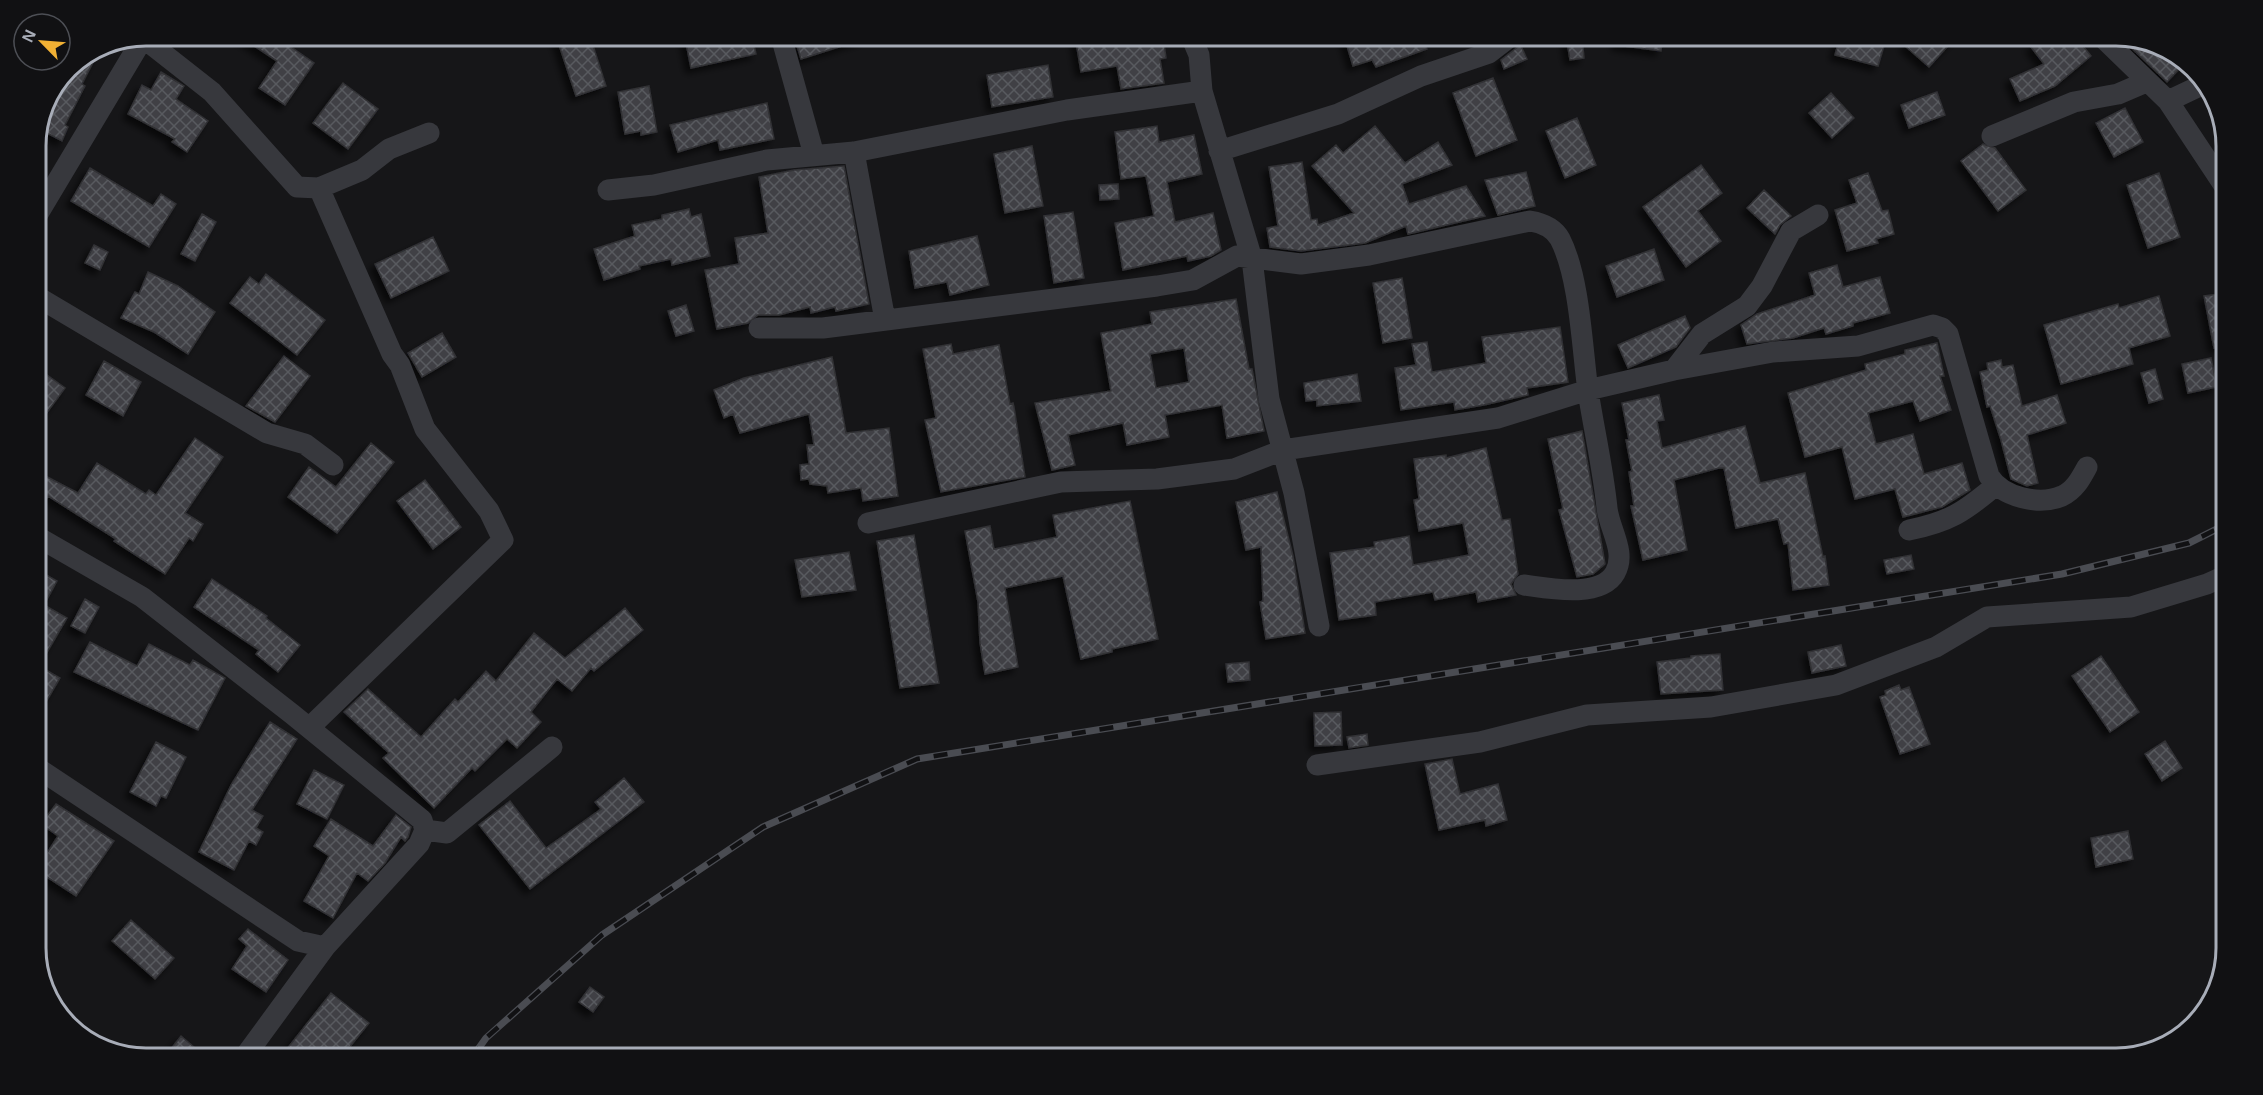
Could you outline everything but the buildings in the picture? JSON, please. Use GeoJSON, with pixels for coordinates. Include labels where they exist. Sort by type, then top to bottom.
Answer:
{"type":"FeatureCollection","features":[{"type":"Feature","properties":{"kind":"street"},"geometry":{"type":"LineString","coordinates":[[154,46],[212,92],[297,188],[319,188],[362,170],[389,149],[429,133]]}},
{"type":"Feature","properties":{"kind":"street"},"geometry":{"type":"LineString","coordinates":[[784,46],[814,155]]}},
{"type":"Feature","properties":{"kind":"street"},"geometry":{"type":"LineString","coordinates":[[1195,46],[1199,55],[1202,91],[1252,259],[1269,399],[1294,493],[1319,626]]}},
{"type":"Feature","properties":{"kind":"street"},"geometry":{"type":"LineString","coordinates":[[1219,151],[1338,114],[1421,76],[1489,53],[1498,46]]}},
{"type":"Feature","properties":{"kind":"street"},"geometry":{"type":"LineString","coordinates":[[2111,46],[2168,101],[2216,173]]}},
{"type":"Feature","properties":{"kind":"street"},"geometry":{"type":"LineString","coordinates":[[47,198],[137,47]]}},
{"type":"Feature","properties":{"kind":"street"},"geometry":{"type":"LineString","coordinates":[[1992,136],[2074,102],[2118,93],[2146,82]]}},
{"type":"Feature","properties":{"kind":"street"},"geometry":{"type":"LineString","coordinates":[[2168,101],[2197,87]]}},
{"type":"Feature","properties":{"kind":"street"},"geometry":{"type":"LineString","coordinates":[[608,190],[654,185],[767,160],[854,152],[1067,110],[1202,91]]}},
{"type":"Feature","properties":{"kind":"street"},"geometry":{"type":"LineString","coordinates":[[854,152],[885,320]]}},
{"type":"Feature","properties":{"kind":"street"},"geometry":{"type":"LineString","coordinates":[[309,728],[503,540],[489,511],[425,429],[400,365],[392,354],[319,188]]}},
{"type":"Feature","properties":{"kind":"street"},"geometry":{"type":"LineString","coordinates":[[1674,370],[1702,334],[1747,306],[1762,286],[1791,231],[1818,215]]}},
{"type":"Feature","properties":{"kind":"street"},"geometry":{"type":"LineString","coordinates":[[759,328],[823,328],[1193,280],[1237,255],[1252,259],[1301,264],[1369,255],[1530,221],[1545,224],[1559,238],[1569,267],[1585,349],[1588,390],[1604,473],[1608,516],[1620,553],[1615,574],[1601,584],[1584,589],[1563,591],[1524,585]]}},
{"type":"Feature","properties":{"kind":"street"},"geometry":{"type":"LineString","coordinates":[[47,303],[267,433],[305,444],[333,465]]}},
{"type":"Feature","properties":{"kind":"street"},"geometry":{"type":"LineString","coordinates":[[868,523],[1061,482],[1157,479],[1234,469],[1283,450],[1498,418],[1588,390],[1674,370],[1773,352],[1858,346],[1933,325],[1948,333],[1989,476],[1995,486],[2012,495],[2033,499],[2062,496],[2078,484],[2087,467]]}},
{"type":"Feature","properties":{"kind":"street"},"geometry":{"type":"LineString","coordinates":[[1909,530],[1937,524],[1966,511],[1995,486]]}},
{"type":"Feature","properties":{"kind":"street"},"geometry":{"type":"LineString","coordinates":[[47,542],[142,597],[422,820],[425,830],[419,844],[325,947],[251,1048]]}},
{"type":"Feature","properties":{"kind":"street"},"geometry":{"type":"LineString","coordinates":[[1317,765],[1480,742],[1587,715],[1711,706],[1836,685],[1936,647],[1987,617],[2131,607],[2216,580]]}},
{"type":"Feature","properties":{"kind":"street"},"geometry":{"type":"LineString","coordinates":[[425,830],[447,834],[552,747]]}},
{"type":"Feature","properties":{"kind":"street"},"geometry":{"type":"LineString","coordinates":[[47,775],[298,941],[325,947]]}},
{"type":"Feature","properties":{"kind":"railway"},"geometry":{"type":"LineString","coordinates":[[479,1048],[486,1038],[602,935],[763,827],[917,759],[2062,574],[2189,543],[2216,530]]}}]}
